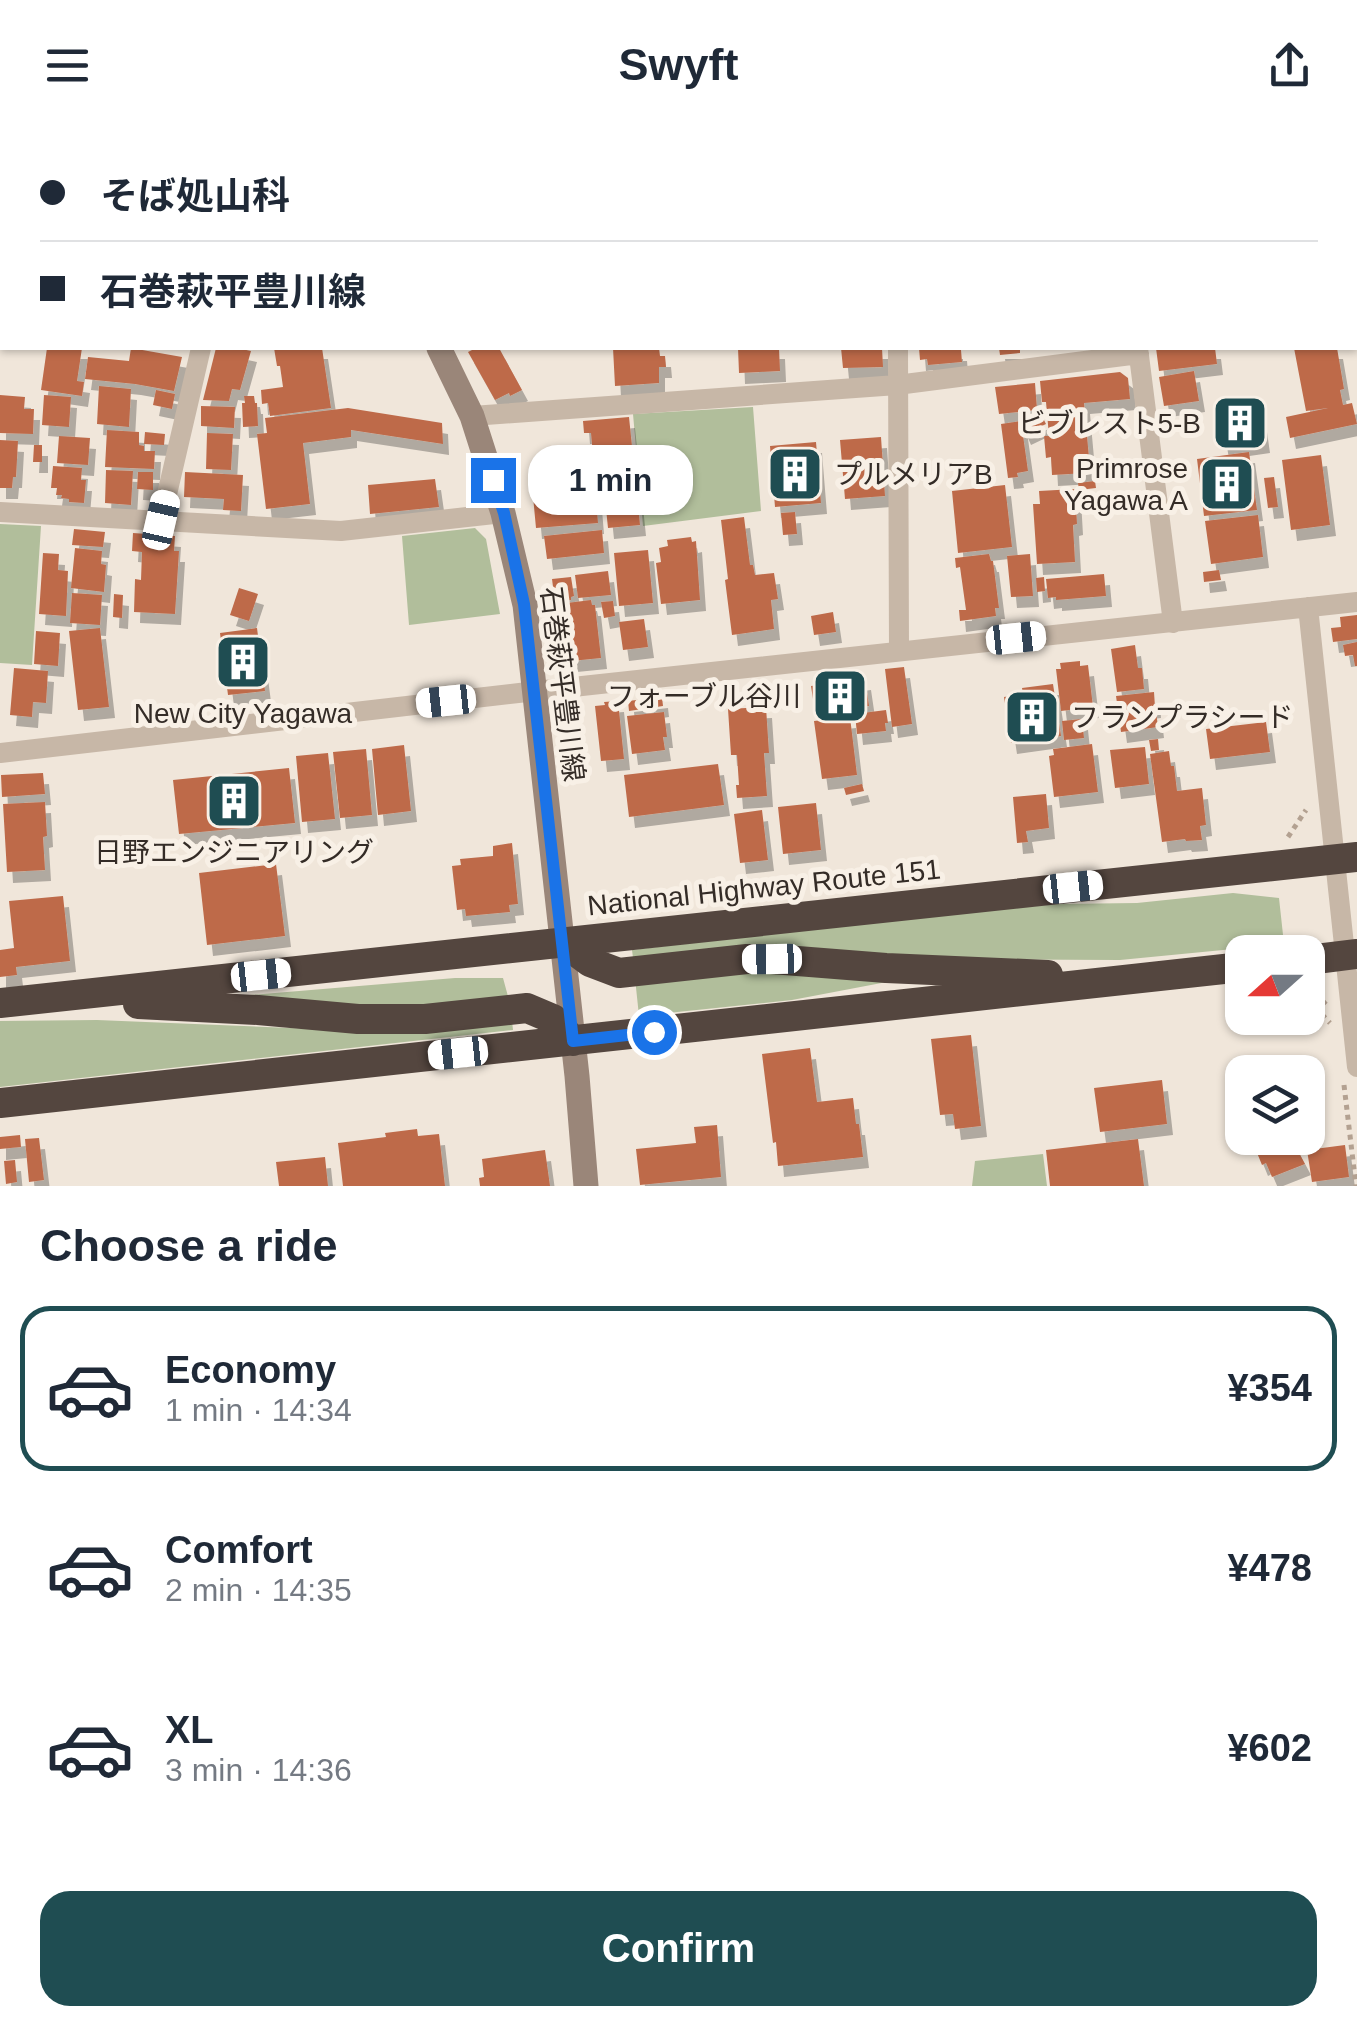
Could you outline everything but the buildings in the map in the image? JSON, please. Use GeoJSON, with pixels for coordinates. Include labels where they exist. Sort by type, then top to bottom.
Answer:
{"type":"FeatureCollection","features":[{"type":"Feature","properties":{"kind":"highway","name":"National Highway Route 151"},"geometry":{"type":"LineString","coordinates":[[3,1003],[1346,858]]}},
{"type":"Feature","properties":{"kind":"highway"},"geometry":{"type":"LineString","coordinates":[[562,942],[590,962],[619,973],[772,959],[1141,980]]}},
{"type":"Feature","properties":{"kind":"highway"},"geometry":{"type":"LineString","coordinates":[[1325,958],[1351,955]]}},
{"type":"Feature","properties":{"kind":"highway"},"geometry":{"type":"LineString","coordinates":[[0,1103],[1225,970]]}},
{"type":"Feature","properties":{"kind":"highway"},"geometry":{"type":"LineString","coordinates":[[3,1003],[170,1004],[358,1019],[425,1019],[527,1008],[553,1019],[573,1041]]}},
{"type":"Feature","properties":{"kind":"main road","name":"石巻萩平豊川線"},"geometry":{"type":"LineString","coordinates":[[440,350],[472,416],[504,513],[524,604],[586,1186]]}},
{"type":"Feature","properties":{"kind":"street"},"geometry":{"type":"LineString","coordinates":[[161,520],[201,350]]}},
{"type":"Feature","properties":{"kind":"street"},"geometry":{"type":"LineString","coordinates":[[898,350],[899,650]]}},
{"type":"Feature","properties":{"kind":"street"},"geometry":{"type":"LineString","coordinates":[[472,416],[897,385],[1139,351],[1173,623]]}},
{"type":"Feature","properties":{"kind":"street"},"geometry":{"type":"LineString","coordinates":[[0,512],[341,531],[504,513]]}},
{"type":"Feature","properties":{"kind":"street"},"geometry":{"type":"LineString","coordinates":[[0,752],[1357,602]]}},
{"type":"Feature","properties":{"kind":"street"},"geometry":{"type":"LineString","coordinates":[[1308,607],[1346,858],[1351,955],[1350,1070]]}},
{"type":"Feature","properties":{"kind":"path"},"geometry":{"type":"LineString","coordinates":[[1288,837],[1314,797]]}},
{"type":"Feature","properties":{"kind":"path"},"geometry":{"type":"LineString","coordinates":[[1325,1003],[1336,1016],[1338,1033],[1325,1019]]}},
{"type":"Feature","properties":{"kind":"path"},"geometry":{"type":"LineString","coordinates":[[1350,1070],[1356,1186]]}},
{"type":"Feature","properties":{"kind":"green space"},"geometry":{"type":"Polygon","coordinates":[[[753,407],[761,511],[643,526],[633,414],[753,407]]]}},
{"type":"Feature","properties":{"kind":"green space"},"geometry":{"type":"Polygon","coordinates":[[[0,524],[41,526],[32,665],[0,663],[0,524]]]}},
{"type":"Feature","properties":{"kind":"green space"},"geometry":{"type":"Polygon","coordinates":[[[475,528],[486,539],[500,614],[409,625],[402,536],[475,528]]]}},
{"type":"Feature","properties":{"kind":"green space"},"geometry":{"type":"Polygon","coordinates":[[[1233,893],[1279,898],[1283,935],[1225,935],[1225,950],[1120,960],[633,958],[632,950],[910,917],[1059,904],[1137,903],[1233,893]]]}},
{"type":"Feature","properties":{"kind":"green space"},"geometry":{"type":"Polygon","coordinates":[[[772,968],[892,981],[792,1000],[639,1016],[635,978],[772,968]]]}},
{"type":"Feature","properties":{"kind":"green space"},"geometry":{"type":"Polygon","coordinates":[[[455,978],[503,978],[509,1000],[410,1011],[250,995],[455,978]]]}},
{"type":"Feature","properties":{"kind":"green space"},"geometry":{"type":"Polygon","coordinates":[[[97,1020],[389,1032],[512,1021],[513,1030],[0,1087],[0,1021],[97,1020]]]}},
{"type":"Feature","properties":{"kind":"green space"},"geometry":{"type":"Polygon","coordinates":[[[1043,1154],[1047,1186],[972,1186],[975,1161],[1043,1154]]]}},
{"type":"Feature","properties":{"kind":"place","name":"ビブレスト5-B"},"geometry":{"type":"Point","coordinates":[1240,423]}},
{"type":"Feature","properties":{"kind":"place","name":"プルメリアB"},"geometry":{"type":"Point","coordinates":[795,474]}},
{"type":"Feature","properties":{"kind":"place","name":"Primrose Yagawa A"},"geometry":{"type":"Point","coordinates":[1227,484]}},
{"type":"Feature","properties":{"kind":"place","name":"New City Yagawa"},"geometry":{"type":"Point","coordinates":[243,662]}},
{"type":"Feature","properties":{"kind":"place","name":"フォーブル谷川"},"geometry":{"type":"Point","coordinates":[840,696]}},
{"type":"Feature","properties":{"kind":"place","name":"フランプラシード"},"geometry":{"type":"Point","coordinates":[1032,717]}},
{"type":"Feature","properties":{"kind":"place","name":"日野エンジニアリング"},"geometry":{"type":"Point","coordinates":[234,801]}},
{"type":"Feature","properties":{"kind":"route"},"geometry":{"type":"LineString","coordinates":[[493,480],[524,604],[573,1041],[654,1032]]}}]}
